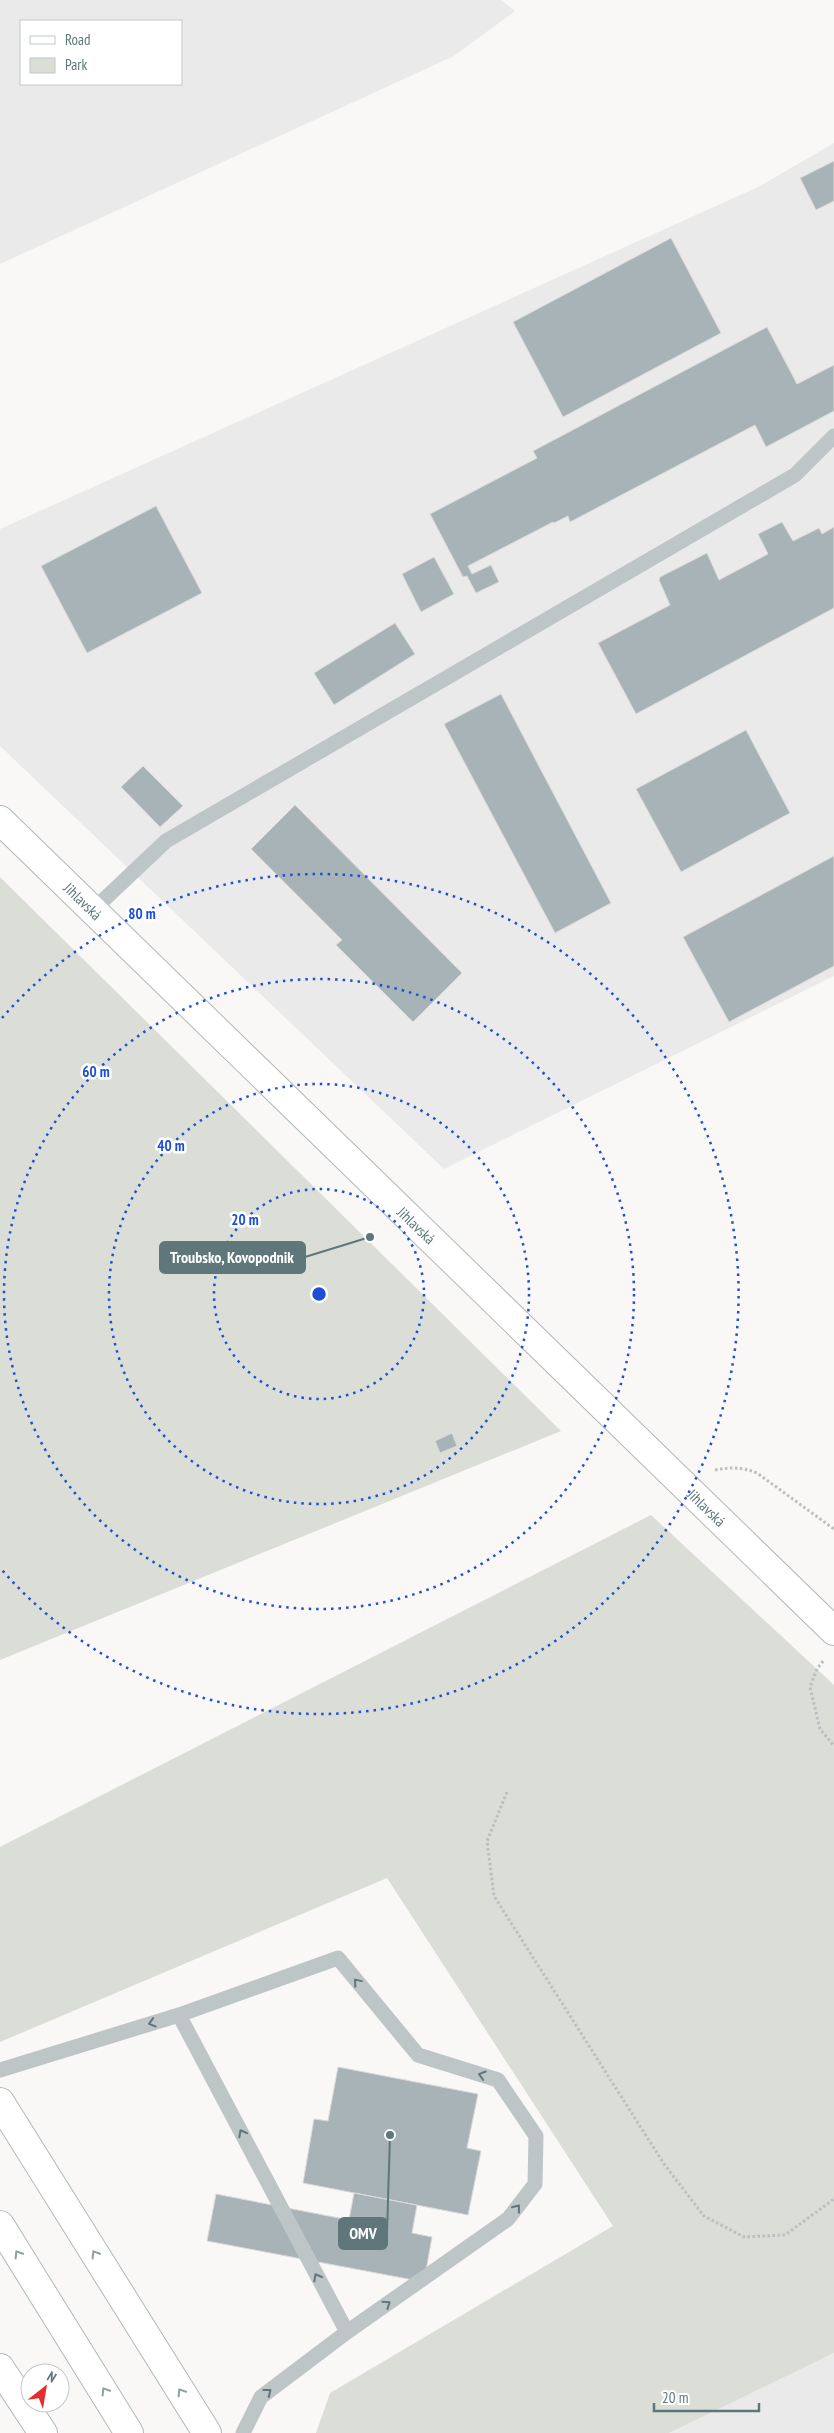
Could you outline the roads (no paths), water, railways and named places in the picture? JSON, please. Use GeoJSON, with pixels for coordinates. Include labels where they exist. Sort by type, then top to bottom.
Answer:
{"type":"FeatureCollection","features":[{"type":"Feature","properties":{"kind":"main road","name":"Jihlavská"},"geometry":{"type":"LineString","coordinates":[[0,820],[682,1484],[831,1642]]}},
{"type":"Feature","properties":{"kind":"main road"},"geometry":{"type":"LineString","coordinates":[[0,2102],[207,2433]]}},
{"type":"Feature","properties":{"kind":"main road"},"geometry":{"type":"LineString","coordinates":[[0,2225],[129,2433]]}},
{"type":"Feature","properties":{"kind":"main road"},"geometry":{"type":"LineString","coordinates":[[0,2368],[43,2433]]}},
{"type":"Feature","properties":{"kind":"lane"},"geometry":{"type":"LineString","coordinates":[[93,910],[166,841],[796,475],[834,436]]}},
{"type":"Feature","properties":{"kind":"lane"},"geometry":{"type":"LineString","coordinates":[[0,2070],[179,2015],[338,1958],[418,2055],[498,2080],[536,2136],[535,2184],[508,2219],[347,2332],[261,2397],[243,2433]]}},
{"type":"Feature","properties":{"kind":"lane"},"geometry":{"type":"LineString","coordinates":[[179,2015],[347,2332]]}},
{"type":"Feature","properties":{"kind":"place","name":"Troubsko, Kovopodnik"},"geometry":{"type":"Point","coordinates":[370,1237]}},
{"type":"Feature","properties":{"kind":"place","name":"OMV"},"geometry":{"type":"Point","coordinates":[390,2135]}}]}
